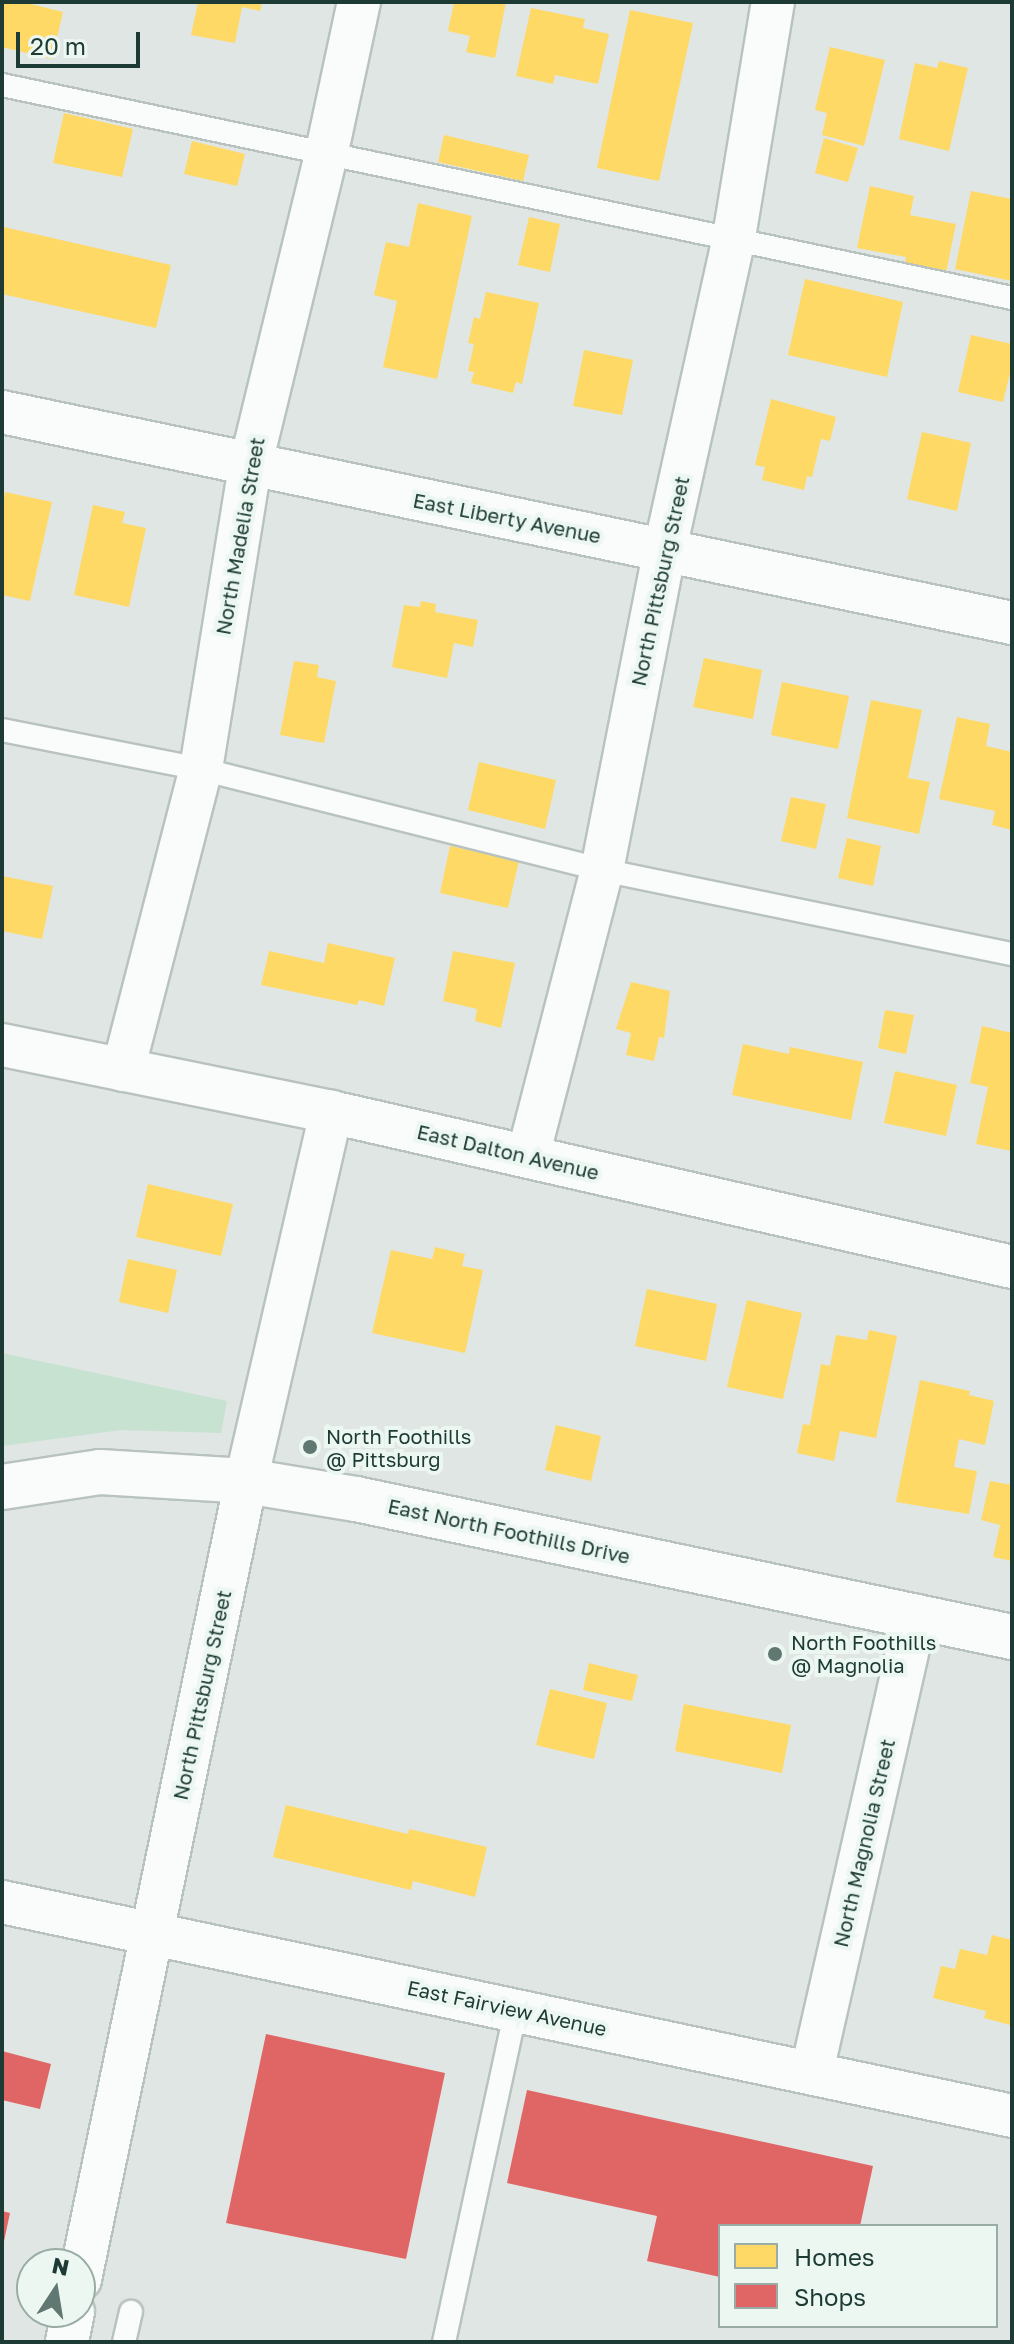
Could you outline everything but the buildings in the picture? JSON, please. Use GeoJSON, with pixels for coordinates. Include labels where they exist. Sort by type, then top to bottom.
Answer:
{"type":"FeatureCollection","features":[{"type":"Feature","properties":{"kind":"main road","name":"East North Foothills Drive"},"geometry":{"type":"LineString","coordinates":[[2,1487],[100,1472],[246,1481],[356,1499],[1012,1637]]}},
{"type":"Feature","properties":{"kind":"street","name":"North Madelia Street"},"geometry":{"type":"LineString","coordinates":[[123,1070],[201,769],[250,467],[327,151],[359,2]]}},
{"type":"Feature","properties":{"kind":"street","name":"North Pittsburg Street"},"geometry":{"type":"LineString","coordinates":[[528,1156],[602,870],[665,549],[734,237],[773,2]]}},
{"type":"Feature","properties":{"kind":"street","name":"East Liberty Avenue"},"geometry":{"type":"LineString","coordinates":[[2,412],[250,467],[665,549],[1012,623]]}},
{"type":"Feature","properties":{"kind":"street","name":"East Dalton Avenue"},"geometry":{"type":"LineString","coordinates":[[2,1045],[331,1112],[1012,1267]]}},
{"type":"Feature","properties":{"kind":"street","name":"North Pittsburg Street"},"geometry":{"type":"LineString","coordinates":[[86,2248],[246,1481],[331,1112]]}},
{"type":"Feature","properties":{"kind":"street","name":"North Magnolia Street"},"geometry":{"type":"LineString","coordinates":[[812,2071],[915,1616]]}},
{"type":"Feature","properties":{"kind":"street","name":"East Fairview Avenue"},"geometry":{"type":"LineString","coordinates":[[2,1902],[812,2071],[1012,2116]]}},
{"type":"Feature","properties":{"kind":"lane"},"geometry":{"type":"LineString","coordinates":[[2,85],[327,151],[1012,298]]}},
{"type":"Feature","properties":{"kind":"lane"},"geometry":{"type":"LineString","coordinates":[[2,730],[201,769],[602,870],[1012,954]]}},
{"type":"Feature","properties":{"kind":"lane"},"geometry":{"type":"LineString","coordinates":[[444,2342],[516,2009]]}},
{"type":"Feature","properties":{"kind":"lane"},"geometry":{"type":"LineString","coordinates":[[124,2342],[131,2312]]}},
{"type":"Feature","properties":{"kind":"green space"},"geometry":{"type":"Polygon","coordinates":[[[2,1353],[227,1401],[221,1433],[121,1430],[2,1446],[2,1353]]]}},
{"type":"Feature","properties":{"kind":"place","name":"North Foothills @ Pittsburg"},"geometry":{"type":"Point","coordinates":[310,1447]}},
{"type":"Feature","properties":{"kind":"place","name":"North Foothills @ Magnolia"},"geometry":{"type":"Point","coordinates":[775,1654]}}]}
